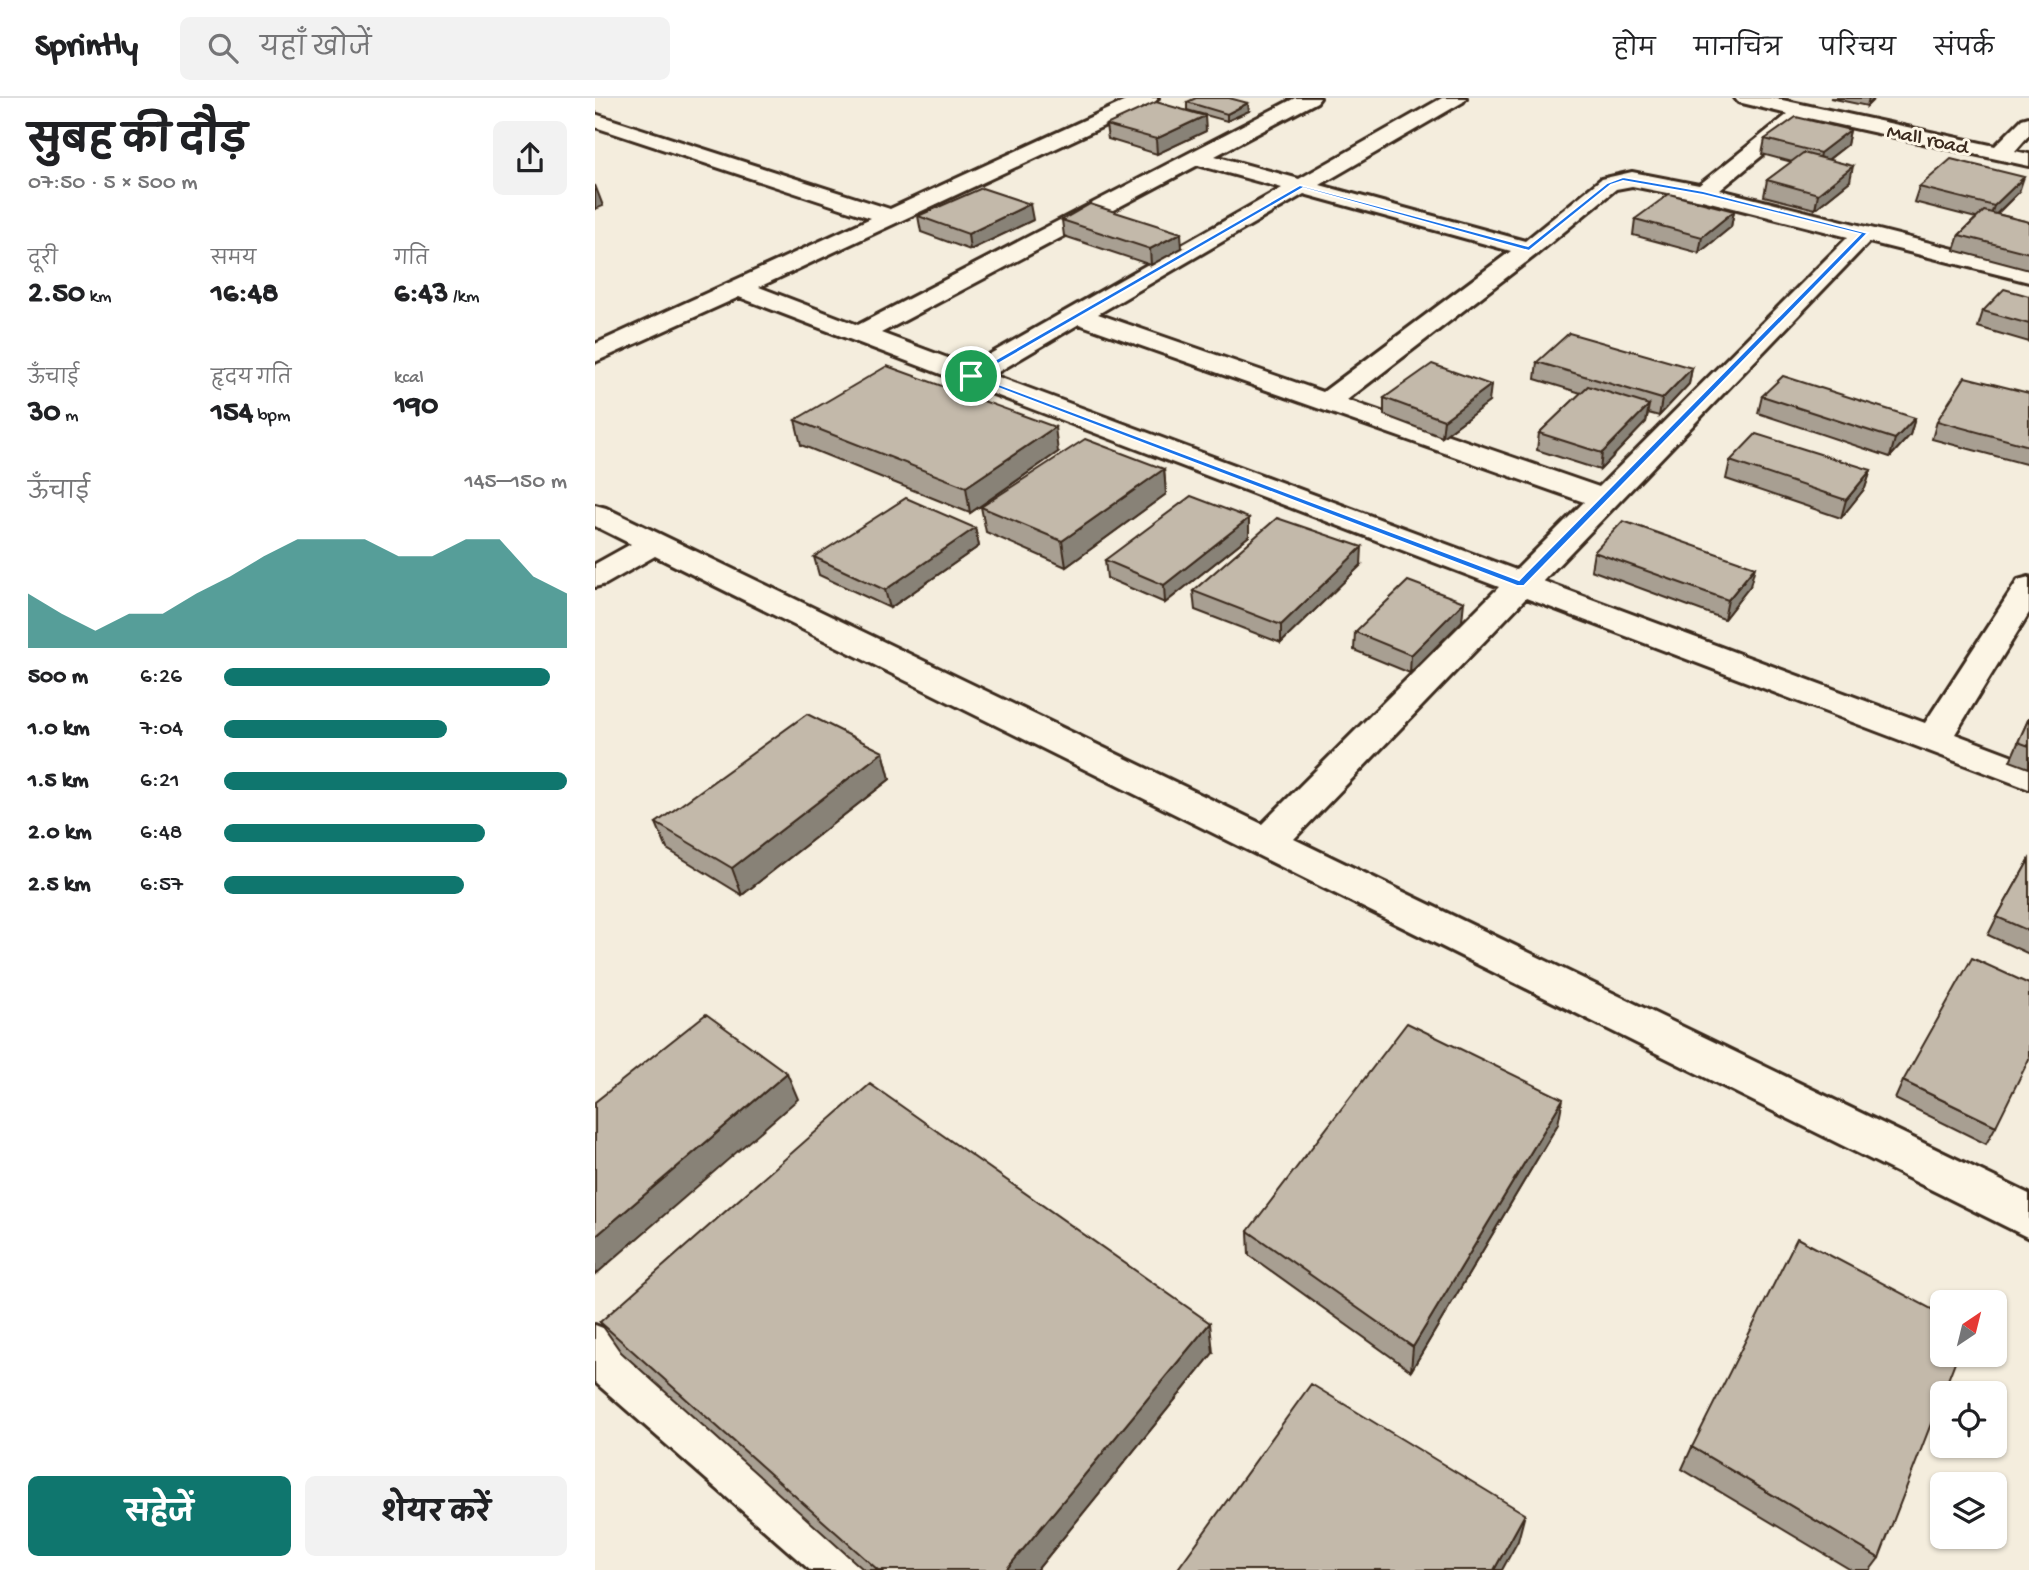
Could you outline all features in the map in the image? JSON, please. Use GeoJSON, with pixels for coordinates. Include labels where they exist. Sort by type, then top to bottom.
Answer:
{"type":"FeatureCollection","features":[{"type":"Feature","properties":{"kind":"street"},"geometry":{"type":"LineString","coordinates":[[595,354],[1148,98]]}},
{"type":"Feature","properties":{"kind":"street"},"geometry":{"type":"LineString","coordinates":[[860,334],[1310,98]]}},
{"type":"Feature","properties":{"kind":"street"},"geometry":{"type":"LineString","coordinates":[[971,376],[1456,98]]}},
{"type":"Feature","properties":{"kind":"street","name":"Mall road"},"geometry":{"type":"LineString","coordinates":[[1745,98],[2029,160]]}},
{"type":"Feature","properties":{"kind":"street"},"geometry":{"type":"LineString","coordinates":[[1703,193],[1804,111]]}},
{"type":"Feature","properties":{"kind":"street"},"geometry":{"type":"LineString","coordinates":[[595,120],[892,216]]}},
{"type":"Feature","properties":{"kind":"street"},"geometry":{"type":"LineString","coordinates":[[2000,154],[2029,123]]}},
{"type":"Feature","properties":{"kind":"street"},"geometry":{"type":"LineString","coordinates":[[595,138],[622,129]]}},
{"type":"Feature","properties":{"kind":"street"},"geometry":{"type":"LineString","coordinates":[[1197,158],[1529,249]]}},
{"type":"Feature","properties":{"kind":"street"},"geometry":{"type":"LineString","coordinates":[[1327,402],[1616,180],[1632,179],[1703,193],[2029,275]]}},
{"type":"Feature","properties":{"kind":"street"},"geometry":{"type":"LineString","coordinates":[[1266,844],[1865,233]]}},
{"type":"Feature","properties":{"kind":"street"},"geometry":{"type":"LineString","coordinates":[[739,288],[2029,776]]}},
{"type":"Feature","properties":{"kind":"street"},"geometry":{"type":"LineString","coordinates":[[1077,315],[1604,499]]}},
{"type":"Feature","properties":{"kind":"street"},"geometry":{"type":"LineString","coordinates":[[595,514],[2029,1217]]}},
{"type":"Feature","properties":{"kind":"street"},"geometry":{"type":"LineString","coordinates":[[595,577],[655,543]]}},
{"type":"Feature","properties":{"kind":"street"},"geometry":{"type":"LineString","coordinates":[[1933,740],[2029,587]]}},
{"type":"Feature","properties":{"kind":"street"},"geometry":{"type":"LineString","coordinates":[[595,1349],[853,1570]]}},
{"type":"Feature","properties":{"kind":"building"},"geometry":{"type":"Polygon","coordinates":[[[1196,98],[1229,98],[1248,103],[1227,114],[1187,102],[1196,98]]]}},
{"type":"Feature","properties":{"kind":"building"},"geometry":{"type":"Polygon","coordinates":[[[1156,102],[1205,116],[1156,139],[1106,125],[1156,102]]]}},
{"type":"Feature","properties":{"kind":"building"},"geometry":{"type":"Polygon","coordinates":[[[1796,117],[1850,130],[1820,153],[1765,139],[1796,117]]]}},
{"type":"Feature","properties":{"kind":"building"},"geometry":{"type":"Polygon","coordinates":[[[1803,153],[1853,166],[1818,194],[1767,180],[1803,153]]]}},
{"type":"Feature","properties":{"kind":"building"},"geometry":{"type":"Polygon","coordinates":[[[1951,159],[2024,177],[1994,206],[1919,187],[1951,159]]]}},
{"type":"Feature","properties":{"kind":"building"},"geometry":{"type":"Polygon","coordinates":[[[982,188],[1030,204],[968,234],[918,216],[982,188]]]}},
{"type":"Feature","properties":{"kind":"building"},"geometry":{"type":"Polygon","coordinates":[[[1669,194],[1734,211],[1702,237],[1635,219],[1669,194]]]}},
{"type":"Feature","properties":{"kind":"building"},"geometry":{"type":"Polygon","coordinates":[[[1090,204],[1181,233],[1150,249],[1062,220],[1090,204]]]}},
{"type":"Feature","properties":{"kind":"building"},"geometry":{"type":"Polygon","coordinates":[[[1984,211],[2029,222],[2029,253],[1959,235],[1984,211]]]}},
{"type":"Feature","properties":{"kind":"building"},"geometry":{"type":"Polygon","coordinates":[[[2004,289],[2029,296],[2029,324],[1983,311],[2004,289]]]}},
{"type":"Feature","properties":{"kind":"building"},"geometry":{"type":"Polygon","coordinates":[[[1569,333],[1692,368],[1662,399],[1537,362],[1569,333]]]}},
{"type":"Feature","properties":{"kind":"building"},"geometry":{"type":"Polygon","coordinates":[[[1432,364],[1491,385],[1444,420],[1384,398],[1432,364]]]}},
{"type":"Feature","properties":{"kind":"building"},"geometry":{"type":"Polygon","coordinates":[[[887,366],[1055,427],[966,487],[795,420],[887,366]]]}},
{"type":"Feature","properties":{"kind":"building"},"geometry":{"type":"Polygon","coordinates":[[[1783,376],[1915,418],[1895,439],[1762,396],[1783,376]]]}},
{"type":"Feature","properties":{"kind":"building"},"geometry":{"type":"Polygon","coordinates":[[[1965,377],[2029,393],[2029,446],[1937,421],[1965,377]]]}},
{"type":"Feature","properties":{"kind":"building"},"geometry":{"type":"Polygon","coordinates":[[[1588,386],[1649,405],[1602,453],[1539,433],[1588,386]]]}},
{"type":"Feature","properties":{"kind":"building"},"geometry":{"type":"Polygon","coordinates":[[[1756,434],[1871,470],[1846,500],[1730,461],[1756,434]]]}},
{"type":"Feature","properties":{"kind":"building"},"geometry":{"type":"Polygon","coordinates":[[[1085,439],[1164,469],[1062,541],[981,507],[1085,439]]]}},
{"type":"Feature","properties":{"kind":"building"},"geometry":{"type":"Polygon","coordinates":[[[1191,496],[1249,518],[1164,585],[1105,560],[1191,496]]]}},
{"type":"Feature","properties":{"kind":"building"},"geometry":{"type":"Polygon","coordinates":[[[906,498],[975,528],[885,590],[814,557],[906,498]]]}},
{"type":"Feature","properties":{"kind":"building"},"geometry":{"type":"Polygon","coordinates":[[[1277,518],[1362,547],[1281,625],[1193,591],[1277,518]]]}},
{"type":"Feature","properties":{"kind":"building"},"geometry":{"type":"Polygon","coordinates":[[[1623,521],[1755,567],[1728,600],[1594,552],[1623,521]]]}},
{"type":"Feature","properties":{"kind":"building"},"geometry":{"type":"Polygon","coordinates":[[[1408,581],[1464,602],[1411,655],[1355,632],[1408,581]]]}},
{"type":"Feature","properties":{"kind":"building"},"geometry":{"type":"Polygon","coordinates":[[[807,714],[883,752],[732,868],[656,823],[807,714]]]}},
{"type":"Feature","properties":{"kind":"building"},"geometry":{"type":"Polygon","coordinates":[[[2029,718],[2029,746],[2018,742],[2029,718]]]}},
{"type":"Feature","properties":{"kind":"building"},"geometry":{"type":"Polygon","coordinates":[[[2029,860],[2029,931],[1997,917],[2029,860]]]}},
{"type":"Feature","properties":{"kind":"building"},"geometry":{"type":"Polygon","coordinates":[[[1972,958],[2029,984],[2029,1059],[1996,1126],[1903,1081],[1972,958]]]}},
{"type":"Feature","properties":{"kind":"building"},"geometry":{"type":"Polygon","coordinates":[[[706,1014],[787,1073],[595,1237],[595,1102],[706,1014]]]}},
{"type":"Feature","properties":{"kind":"building"},"geometry":{"type":"Polygon","coordinates":[[[1407,1023],[1563,1099],[1413,1347],[1248,1231],[1407,1023]]]}},
{"type":"Feature","properties":{"kind":"building"},"geometry":{"type":"Polygon","coordinates":[[[870,1084],[1210,1323],[1006,1570],[878,1570],[600,1322],[870,1084]]]}},
{"type":"Feature","properties":{"kind":"building"},"geometry":{"type":"Polygon","coordinates":[[[1797,1238],[1930,1308],[1930,1367],[1953,1367],[1948,1381],[1930,1381],[1930,1426],[1879,1558],[1692,1447],[1797,1238]]]}},
{"type":"Feature","properties":{"kind":"building"},"geometry":{"type":"Polygon","coordinates":[[[1311,1384],[1525,1514],[1494,1570],[1177,1570],[1311,1384]]]}},
{"type":"Feature","properties":{"kind":"route"},"geometry":{"type":"LineString","coordinates":[[1623,179],[1703,193],[1865,233],[1521,584],[971,376],[1302,186],[1529,249],[1609,184],[1623,179]]}}]}
